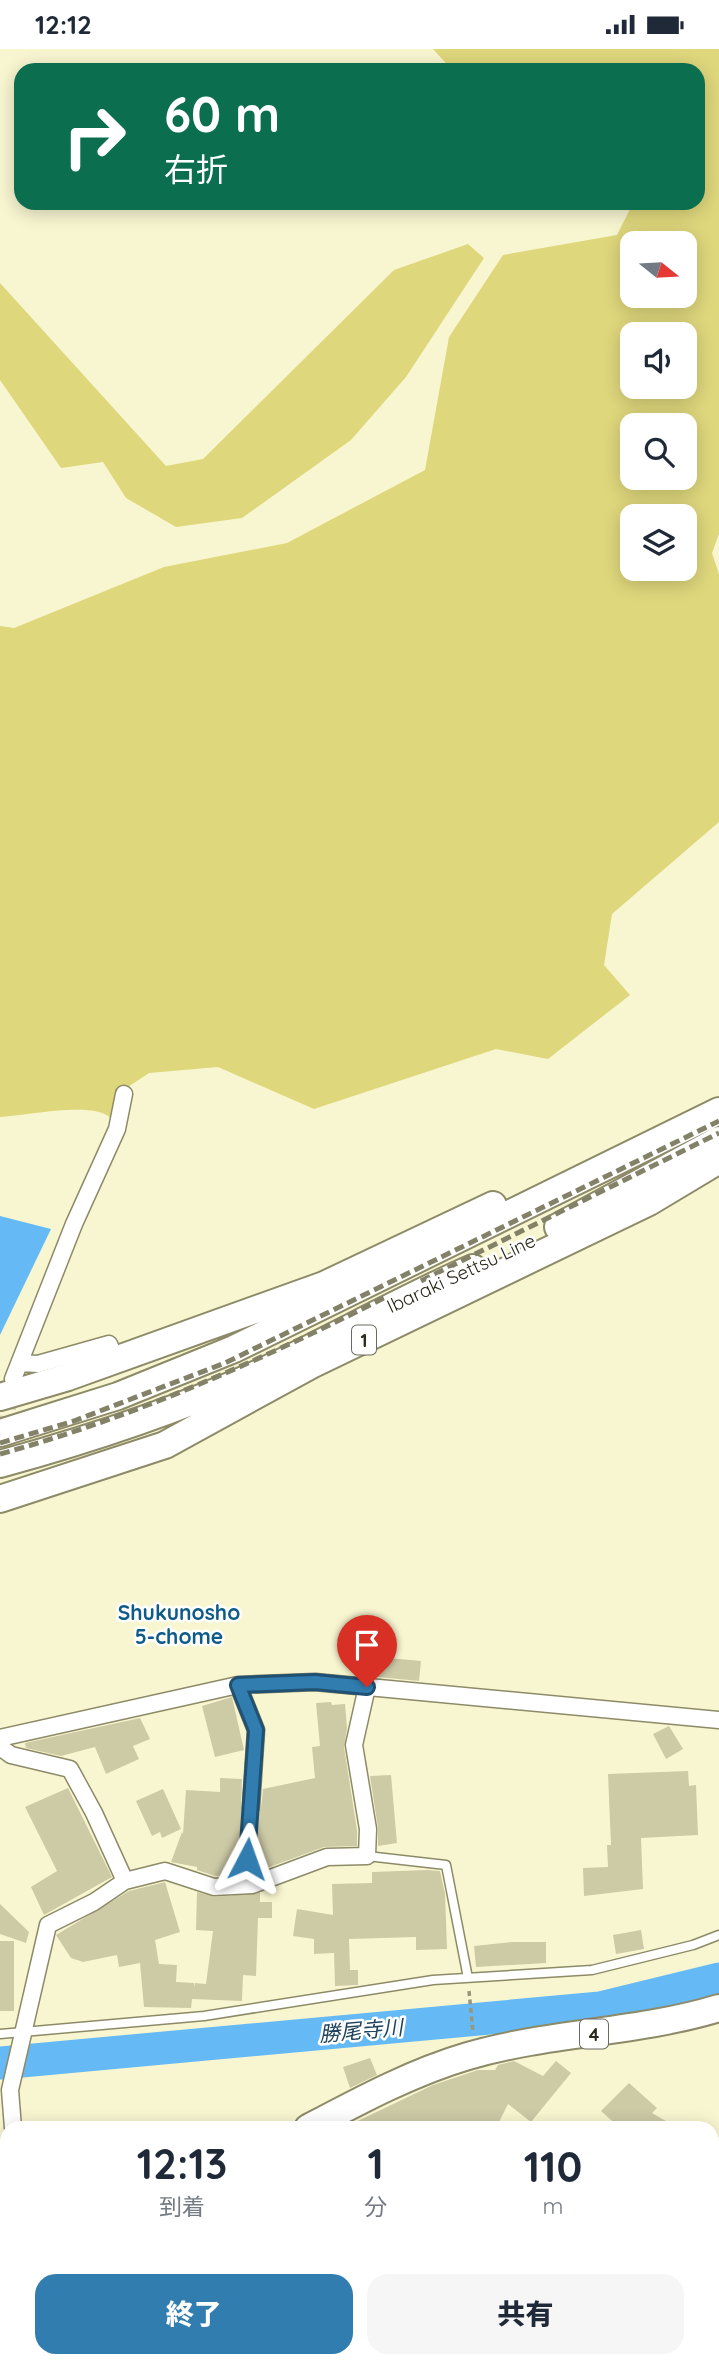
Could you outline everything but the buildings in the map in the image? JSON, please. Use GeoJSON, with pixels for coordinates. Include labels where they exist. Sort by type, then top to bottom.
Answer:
{"type":"FeatureCollection","features":[{"type":"Feature","properties":{"kind":"main road"},"geometry":{"type":"LineString","coordinates":[[6,1388],[116,1360],[142,1350],[190,1344],[324,1285],[719,1094]]}},
{"type":"Feature","properties":{"kind":"main road","name":"Ibaraki Settsu Line"},"geometry":{"type":"LineString","coordinates":[[0,1433],[118,1396],[234,1349],[719,1111]]}},
{"type":"Feature","properties":{"kind":"main road","name":"Ibaraki Settsu Line"},"geometry":{"type":"LineString","coordinates":[[0,1464],[201,1397],[272,1367],[411,1296],[558,1227],[719,1140]]}},
{"type":"Feature","properties":{"kind":"main road","name":"1"},"geometry":{"type":"LineString","coordinates":[[642,1182],[719,1150]]}},
{"type":"Feature","properties":{"kind":"main road","name":"1"},"geometry":{"type":"LineString","coordinates":[[0,1499],[142,1454],[210,1415],[649,1202],[719,1160]]}},
{"type":"Feature","properties":{"kind":"main road"},"geometry":{"type":"LineString","coordinates":[[0,1415],[141,1369],[146,1363],[142,1350]]}},
{"type":"Feature","properties":{"kind":"main road","name":"1"},"geometry":{"type":"LineString","coordinates":[[0,1482],[210,1415]]}},
{"type":"Feature","properties":{"kind":"main road","name":"4"},"geometry":{"type":"LineString","coordinates":[[321,2121],[371,2094],[475,2055],[663,2023],[719,2008]]}},
{"type":"Feature","properties":{"kind":"street"},"geometry":{"type":"LineString","coordinates":[[6,1388],[20,1363],[74,1224],[117,1129],[124,1094]]}},
{"type":"Feature","properties":{"kind":"street"},"geometry":{"type":"LineString","coordinates":[[20,1363],[38,1364],[109,1344],[116,1360]]}},
{"type":"Feature","properties":{"kind":"street"},"geometry":{"type":"LineString","coordinates":[[0,1738],[238,1685],[315,1682],[719,1720]]}},
{"type":"Feature","properties":{"kind":"street"},"geometry":{"type":"LineString","coordinates":[[238,1685],[256,1730],[251,1807]]}},
{"type":"Feature","properties":{"kind":"street"},"geometry":{"type":"LineString","coordinates":[[12,2121],[10,2089],[48,1925],[93,1902],[125,1881],[165,1871],[214,1887],[246,1885],[327,1857],[367,1856],[368,1829],[354,1745],[367,1687]]}},
{"type":"Feature","properties":{"kind":"street"},"geometry":{"type":"LineString","coordinates":[[0,1747],[11,1755],[70,1769],[94,1813],[125,1881]]}},
{"type":"Feature","properties":{"kind":"lane"},"geometry":{"type":"LineString","coordinates":[[246,1885],[251,1807]]}},
{"type":"Feature","properties":{"kind":"lane"},"geometry":{"type":"LineString","coordinates":[[367,1856],[446,1865],[468,1978]]}},
{"type":"Feature","properties":{"kind":"lane"},"geometry":{"type":"LineString","coordinates":[[0,2034],[204,2016],[433,1980],[592,1970],[693,1945],[719,1935]]}},
{"type":"Feature","properties":{"kind":"path"},"geometry":{"type":"LineString","coordinates":[[468,1978],[475,2055]]}},
{"type":"Feature","properties":{"kind":"shaded area"},"geometry":{"type":"Polygon","coordinates":[[[433,49],[719,49],[719,534],[712,553],[719,574],[719,822],[612,914],[604,965],[630,995],[548,1059],[496,1049],[314,1109],[218,1067],[149,1073],[122,1091],[111,1119],[103,1113],[76,1110],[0,1117],[0,626],[14,628],[164,567],[287,543],[425,470],[449,337],[503,255],[617,235],[630,210],[705,210],[705,63],[446,63],[433,49]]]}},
{"type":"Feature","properties":{"kind":"shaded area"},"geometry":{"type":"Polygon","coordinates":[[[468,244],[484,258],[406,377],[351,440],[242,518],[176,527],[126,498],[103,462],[61,468],[0,380],[0,283],[166,466],[203,459],[394,270],[468,244]]]}},
{"type":"Feature","properties":{"kind":"water"},"geometry":{"type":"Polygon","coordinates":[[[0,1216],[51,1229],[0,1335],[0,1216]]]}},
{"type":"Feature","properties":{"kind":"waterway","name":"勝尾寺川"},"geometry":{"type":"LineString","coordinates":[[0,2063],[600,2008],[719,1979]]}},
{"type":"Feature","properties":{"kind":"tunnel"},"geometry":{"type":"LineString","coordinates":[[0,1456],[11,1389]]}},
{"type":"Feature","properties":{"kind":"railway"},"geometry":{"type":"LineString","coordinates":[[0,1443],[74,1421],[225,1363],[719,1121]]}},
{"type":"Feature","properties":{"kind":"railway"},"geometry":{"type":"LineString","coordinates":[[421,1281],[719,1133]]}},
{"type":"Feature","properties":{"kind":"railway"},"geometry":{"type":"LineString","coordinates":[[0,1454],[148,1405],[245,1365],[386,1297]]}},
{"type":"Feature","properties":{"kind":"district","name":"Shukunosho 5-chome"},"geometry":{"type":"Point","coordinates":[179,1624]}},
{"type":"Feature","properties":{"kind":"route"},"geometry":{"type":"LineString","coordinates":[[247,1859],[256,1730],[238,1685],[315,1682],[367,1687]]}}]}
